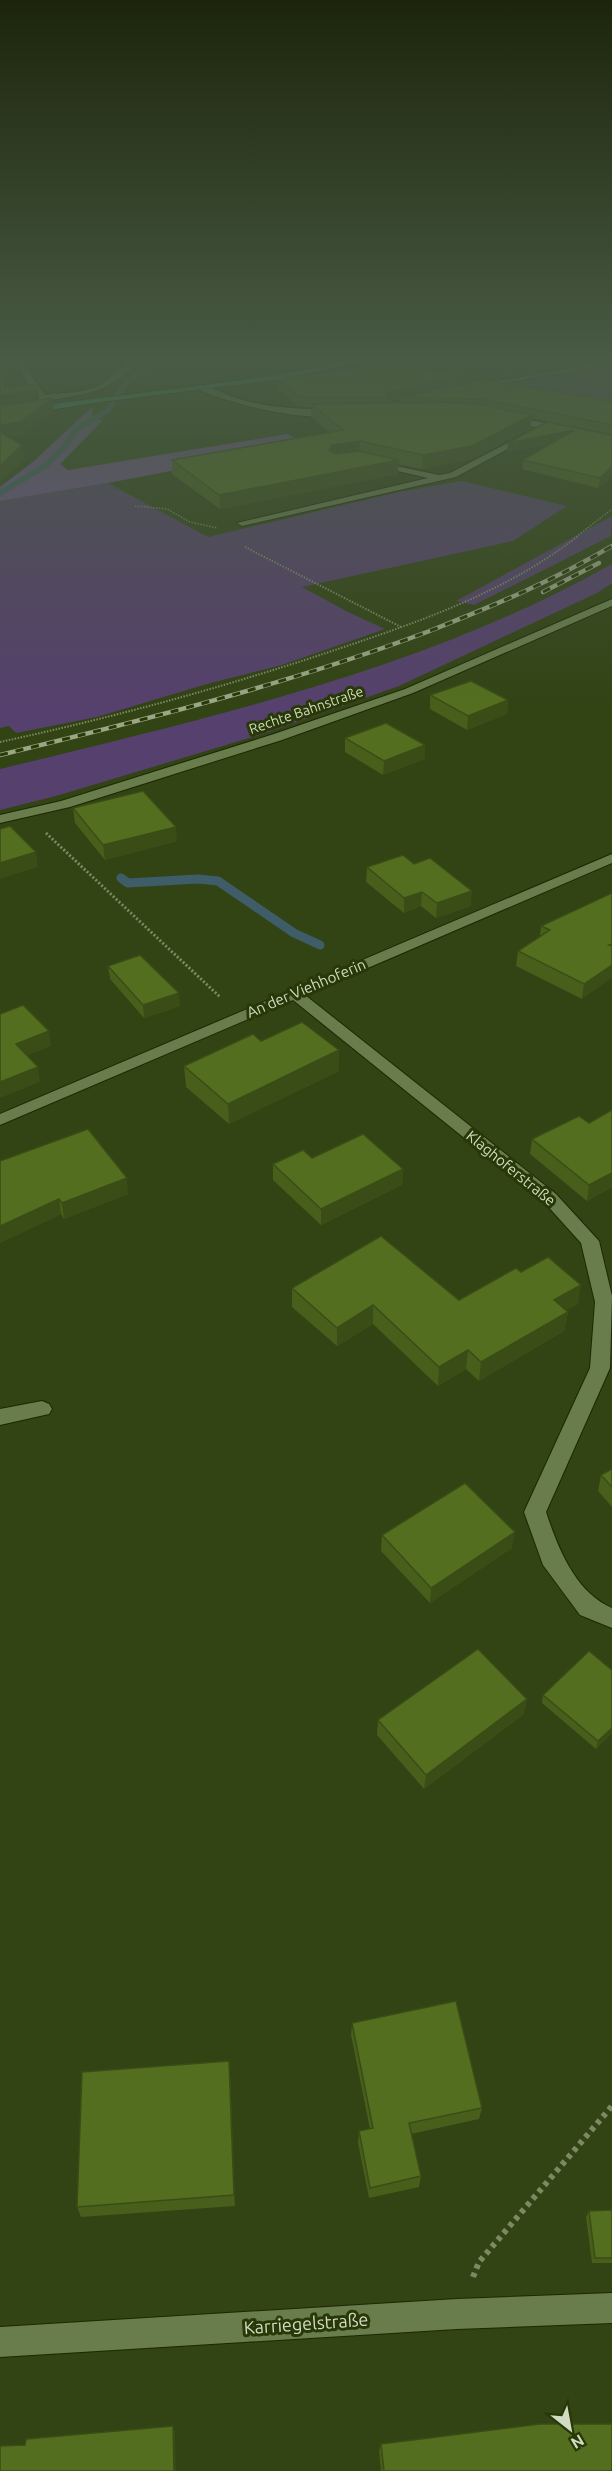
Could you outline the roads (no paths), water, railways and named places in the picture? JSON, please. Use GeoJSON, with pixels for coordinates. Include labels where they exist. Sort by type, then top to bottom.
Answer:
{"type":"FeatureCollection","features":[{"type":"Feature","properties":{"kind":"street"},"geometry":{"type":"LineString","coordinates":[[421,473],[443,478]]}},
{"type":"Feature","properties":{"kind":"street"},"geometry":{"type":"LineString","coordinates":[[242,523],[456,473]]}},
{"type":"Feature","properties":{"kind":"street","name":"Rechte Bahnstraße"},"geometry":{"type":"LineString","coordinates":[[0,819],[65,804],[267,740],[409,691],[542,635],[612,602]]}},
{"type":"Feature","properties":{"kind":"street","name":"An der Viehhoferin"},"geometry":{"type":"LineString","coordinates":[[0,1120],[293,993],[540,891],[612,858]]}},
{"type":"Feature","properties":{"kind":"street","name":"Klaghoferstraße"},"geometry":{"type":"LineString","coordinates":[[293,993],[550,1198],[590,1241],[604,1302],[600,1368],[535,1512],[551,1559],[588,1608],[612,1618]]}},
{"type":"Feature","properties":{"kind":"street"},"geometry":{"type":"LineString","coordinates":[[0,1417],[42,1409]]}},
{"type":"Feature","properties":{"kind":"street","name":"Karriegelstraße"},"geometry":{"type":"LineString","coordinates":[[0,2342],[457,2314],[612,2308]]}},
{"type":"Feature","properties":{"kind":"waterway"},"geometry":{"type":"LineString","coordinates":[[0,493],[33,473]]}},
{"type":"Feature","properties":{"kind":"waterway"},"geometry":{"type":"LineString","coordinates":[[121,878],[128,883],[198,879],[218,881],[294,933],[320,945]]}},
{"type":"Feature","properties":{"kind":"railway"},"geometry":{"type":"LineString","coordinates":[[0,755],[215,700],[375,651],[498,603],[567,571],[612,546]]}},
{"type":"Feature","properties":{"kind":"railway"},"geometry":{"type":"LineString","coordinates":[[543,592],[599,563]]}}]}
